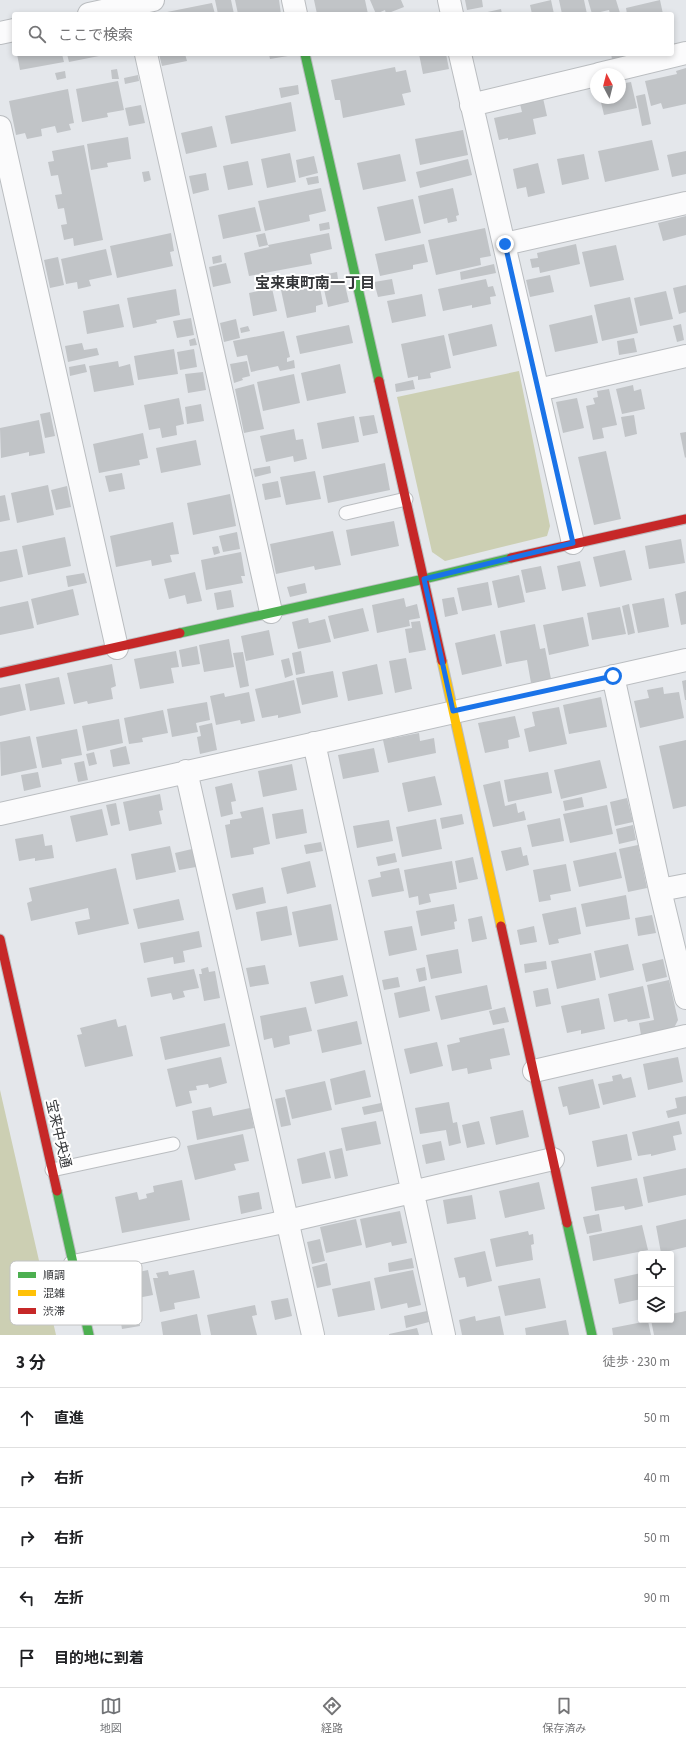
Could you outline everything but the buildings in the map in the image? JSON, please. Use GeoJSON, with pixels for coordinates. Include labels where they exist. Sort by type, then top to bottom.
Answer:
{"type":"FeatureCollection","features":[{"type":"Feature","properties":{"kind":"street"},"geometry":{"type":"LineString","coordinates":[[293,0],[296,12]]}},
{"type":"Feature","properties":{"kind":"street"},"geometry":{"type":"LineString","coordinates":[[449,0],[452,12]]}},
{"type":"Feature","properties":{"kind":"street"},"geometry":{"type":"LineString","coordinates":[[100,12],[140,5]]}},
{"type":"Feature","properties":{"kind":"street"},"geometry":{"type":"LineString","coordinates":[[0,33],[12,30]]}},
{"type":"Feature","properties":{"kind":"street"},"geometry":{"type":"LineString","coordinates":[[674,56],[686,53]]}},
{"type":"Feature","properties":{"kind":"street"},"geometry":{"type":"LineString","coordinates":[[146,56],[271,612]]}},
{"type":"Feature","properties":{"kind":"street"},"geometry":{"type":"LineString","coordinates":[[305,56],[424,579],[592,1335]]}},
{"type":"Feature","properties":{"kind":"street"},"geometry":{"type":"LineString","coordinates":[[460,56],[573,543]]}},
{"type":"Feature","properties":{"kind":"street"},"geometry":{"type":"LineString","coordinates":[[622,68],[673,56]]}},
{"type":"Feature","properties":{"kind":"street"},"geometry":{"type":"LineString","coordinates":[[471,105],[590,76]]}},
{"type":"Feature","properties":{"kind":"street"},"geometry":{"type":"LineString","coordinates":[[0,127],[117,648]]}},
{"type":"Feature","properties":{"kind":"street"},"geometry":{"type":"LineString","coordinates":[[505,244],[686,203]]}},
{"type":"Feature","properties":{"kind":"street"},"geometry":{"type":"LineString","coordinates":[[538,390],[686,356]]}},
{"type":"Feature","properties":{"kind":"street"},"geometry":{"type":"LineString","coordinates":[[0,674],[271,612],[424,579],[573,543],[686,519]]}},
{"type":"Feature","properties":{"kind":"street"},"geometry":{"type":"LineString","coordinates":[[0,814],[453,711],[686,660]]}},
{"type":"Feature","properties":{"kind":"street"},"geometry":{"type":"LineString","coordinates":[[613,676],[660,890],[686,998]]}},
{"type":"Feature","properties":{"kind":"street"},"geometry":{"type":"LineString","coordinates":[[314,743],[444,1335]]}},
{"type":"Feature","properties":{"kind":"street"},"geometry":{"type":"LineString","coordinates":[[186,771],[313,1335]]}},
{"type":"Feature","properties":{"kind":"street"},"geometry":{"type":"LineString","coordinates":[[660,890],[686,884]]}},
{"type":"Feature","properties":{"kind":"street","name":"宝来中央通"},"geometry":{"type":"LineString","coordinates":[[0,939],[73,1261]]}},
{"type":"Feature","properties":{"kind":"street"},"geometry":{"type":"LineString","coordinates":[[534,1071],[686,1036]]}},
{"type":"Feature","properties":{"kind":"street"},"geometry":{"type":"LineString","coordinates":[[98,1261],[288,1221],[553,1159]]}},
{"type":"Feature","properties":{"kind":"street","name":"宝来中央通"},"geometry":{"type":"LineString","coordinates":[[87,1325],[89,1335]]}},
{"type":"Feature","properties":{"kind":"lane"},"geometry":{"type":"LineString","coordinates":[[346,513],[406,499]]}},
{"type":"Feature","properties":{"kind":"lane"},"geometry":{"type":"LineString","coordinates":[[52,1170],[173,1144]]}},
{"type":"Feature","properties":{"kind":"green space"},"geometry":{"type":"Polygon","coordinates":[[[519,371],[550,526],[547,536],[445,561],[432,552],[397,397],[519,371]]]}},
{"type":"Feature","properties":{"kind":"green space"},"geometry":{"type":"Polygon","coordinates":[[[0,1090],[39,1261],[10,1261],[10,1325],[54,1325],[56,1335],[0,1335],[0,1090]]]}},
{"type":"Feature","properties":{"kind":"traffic: fast"},"geometry":{"type":"LineString","coordinates":[[305,56],[379,381]]}},
{"type":"Feature","properties":{"kind":"traffic: fast"},"geometry":{"type":"LineString","coordinates":[[180,633],[424,579],[511,558]]}},
{"type":"Feature","properties":{"kind":"traffic: fast"},"geometry":{"type":"LineString","coordinates":[[57,1191],[73,1261]]}},
{"type":"Feature","properties":{"kind":"traffic: fast"},"geometry":{"type":"LineString","coordinates":[[567,1223],[592,1335]]}},
{"type":"Feature","properties":{"kind":"traffic: fast"},"geometry":{"type":"LineString","coordinates":[[87,1325],[89,1335]]}},
{"type":"Feature","properties":{"kind":"traffic: slow"},"geometry":{"type":"LineString","coordinates":[[442,661],[501,926]]}},
{"type":"Feature","properties":{"kind":"traffic: jam"},"geometry":{"type":"LineString","coordinates":[[379,381],[442,661]]}},
{"type":"Feature","properties":{"kind":"traffic: jam"},"geometry":{"type":"LineString","coordinates":[[511,558],[686,519]]}},
{"type":"Feature","properties":{"kind":"traffic: jam"},"geometry":{"type":"LineString","coordinates":[[0,673],[180,633]]}},
{"type":"Feature","properties":{"kind":"traffic: jam"},"geometry":{"type":"LineString","coordinates":[[501,926],[567,1223]]}},
{"type":"Feature","properties":{"kind":"traffic: jam"},"geometry":{"type":"LineString","coordinates":[[0,939],[57,1191]]}},
{"type":"Feature","properties":{"kind":"district","name":"宝来東町南一丁目"},"geometry":{"type":"Point","coordinates":[315,283]}},
{"type":"Feature","properties":{"kind":"route"},"geometry":{"type":"LineString","coordinates":[[505,244],[573,543],[424,579],[453,711],[613,676]]}}]}
